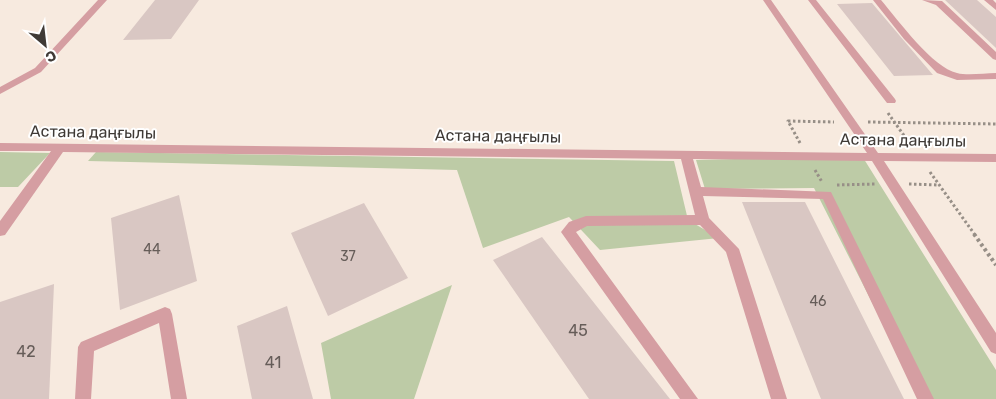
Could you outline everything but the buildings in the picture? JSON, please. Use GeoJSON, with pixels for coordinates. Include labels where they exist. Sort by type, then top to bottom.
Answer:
{"type":"FeatureCollection","features":[{"type":"Feature","properties":{"kind":"street"},"geometry":{"type":"LineString","coordinates":[[0,91],[38,70],[104,0]]}},
{"type":"Feature","properties":{"kind":"street"},"geometry":{"type":"LineString","coordinates":[[767,0],[853,122],[996,347]]}},
{"type":"Feature","properties":{"kind":"street"},"geometry":{"type":"LineString","coordinates":[[812,0],[892,101]]}},
{"type":"Feature","properties":{"kind":"street"},"geometry":{"type":"LineString","coordinates":[[878,0],[907,37],[940,71],[957,77],[996,76]]}},
{"type":"Feature","properties":{"kind":"street"},"geometry":{"type":"LineString","coordinates":[[926,0],[938,3],[996,57]]}},
{"type":"Feature","properties":{"kind":"street"},"geometry":{"type":"LineString","coordinates":[[988,0],[996,7]]}},
{"type":"Feature","properties":{"kind":"street","name":"Астана даңғылы"},"geometry":{"type":"LineString","coordinates":[[0,147],[996,158]]}},
{"type":"Feature","properties":{"kind":"street"},"geometry":{"type":"LineString","coordinates":[[0,231],[60,147]]}},
{"type":"Feature","properties":{"kind":"street"},"geometry":{"type":"LineString","coordinates":[[686,154],[703,220],[732,249],[779,399]]}},
{"type":"Feature","properties":{"kind":"street"},"geometry":{"type":"LineString","coordinates":[[695,191],[827,195],[926,399]]}},
{"type":"Feature","properties":{"kind":"street"},"geometry":{"type":"LineString","coordinates":[[690,399],[568,232],[574,226],[586,221],[703,220]]}},
{"type":"Feature","properties":{"kind":"street"},"geometry":{"type":"LineString","coordinates":[[84,399],[86,347],[165,314],[179,399]]}},
{"type":"Feature","properties":{"kind":"path"},"geometry":{"type":"LineString","coordinates":[[823,185],[788,121],[996,124]]}},
{"type":"Feature","properties":{"kind":"path"},"geometry":{"type":"LineString","coordinates":[[896,123],[996,265]]}},
{"type":"Feature","properties":{"kind":"path"},"geometry":{"type":"LineString","coordinates":[[830,185],[939,185]]}},
{"type":"Feature","properties":{"kind":"green space"},"geometry":{"type":"Polygon","coordinates":[[[0,152],[50,153],[18,187],[0,187],[0,152]]]}},
{"type":"Feature","properties":{"kind":"green space"},"geometry":{"type":"Polygon","coordinates":[[[96,152],[674,161],[688,220],[719,238],[600,250],[569,217],[483,248],[457,170],[88,161],[96,152]]]}},
{"type":"Feature","properties":{"kind":"green space"},"geometry":{"type":"Polygon","coordinates":[[[862,156],[996,370],[996,399],[921,399],[814,188],[705,189],[696,160],[862,156]]]}},
{"type":"Feature","properties":{"kind":"green space"},"geometry":{"type":"Polygon","coordinates":[[[452,285],[414,399],[331,399],[321,343],[452,285]]]}}]}
